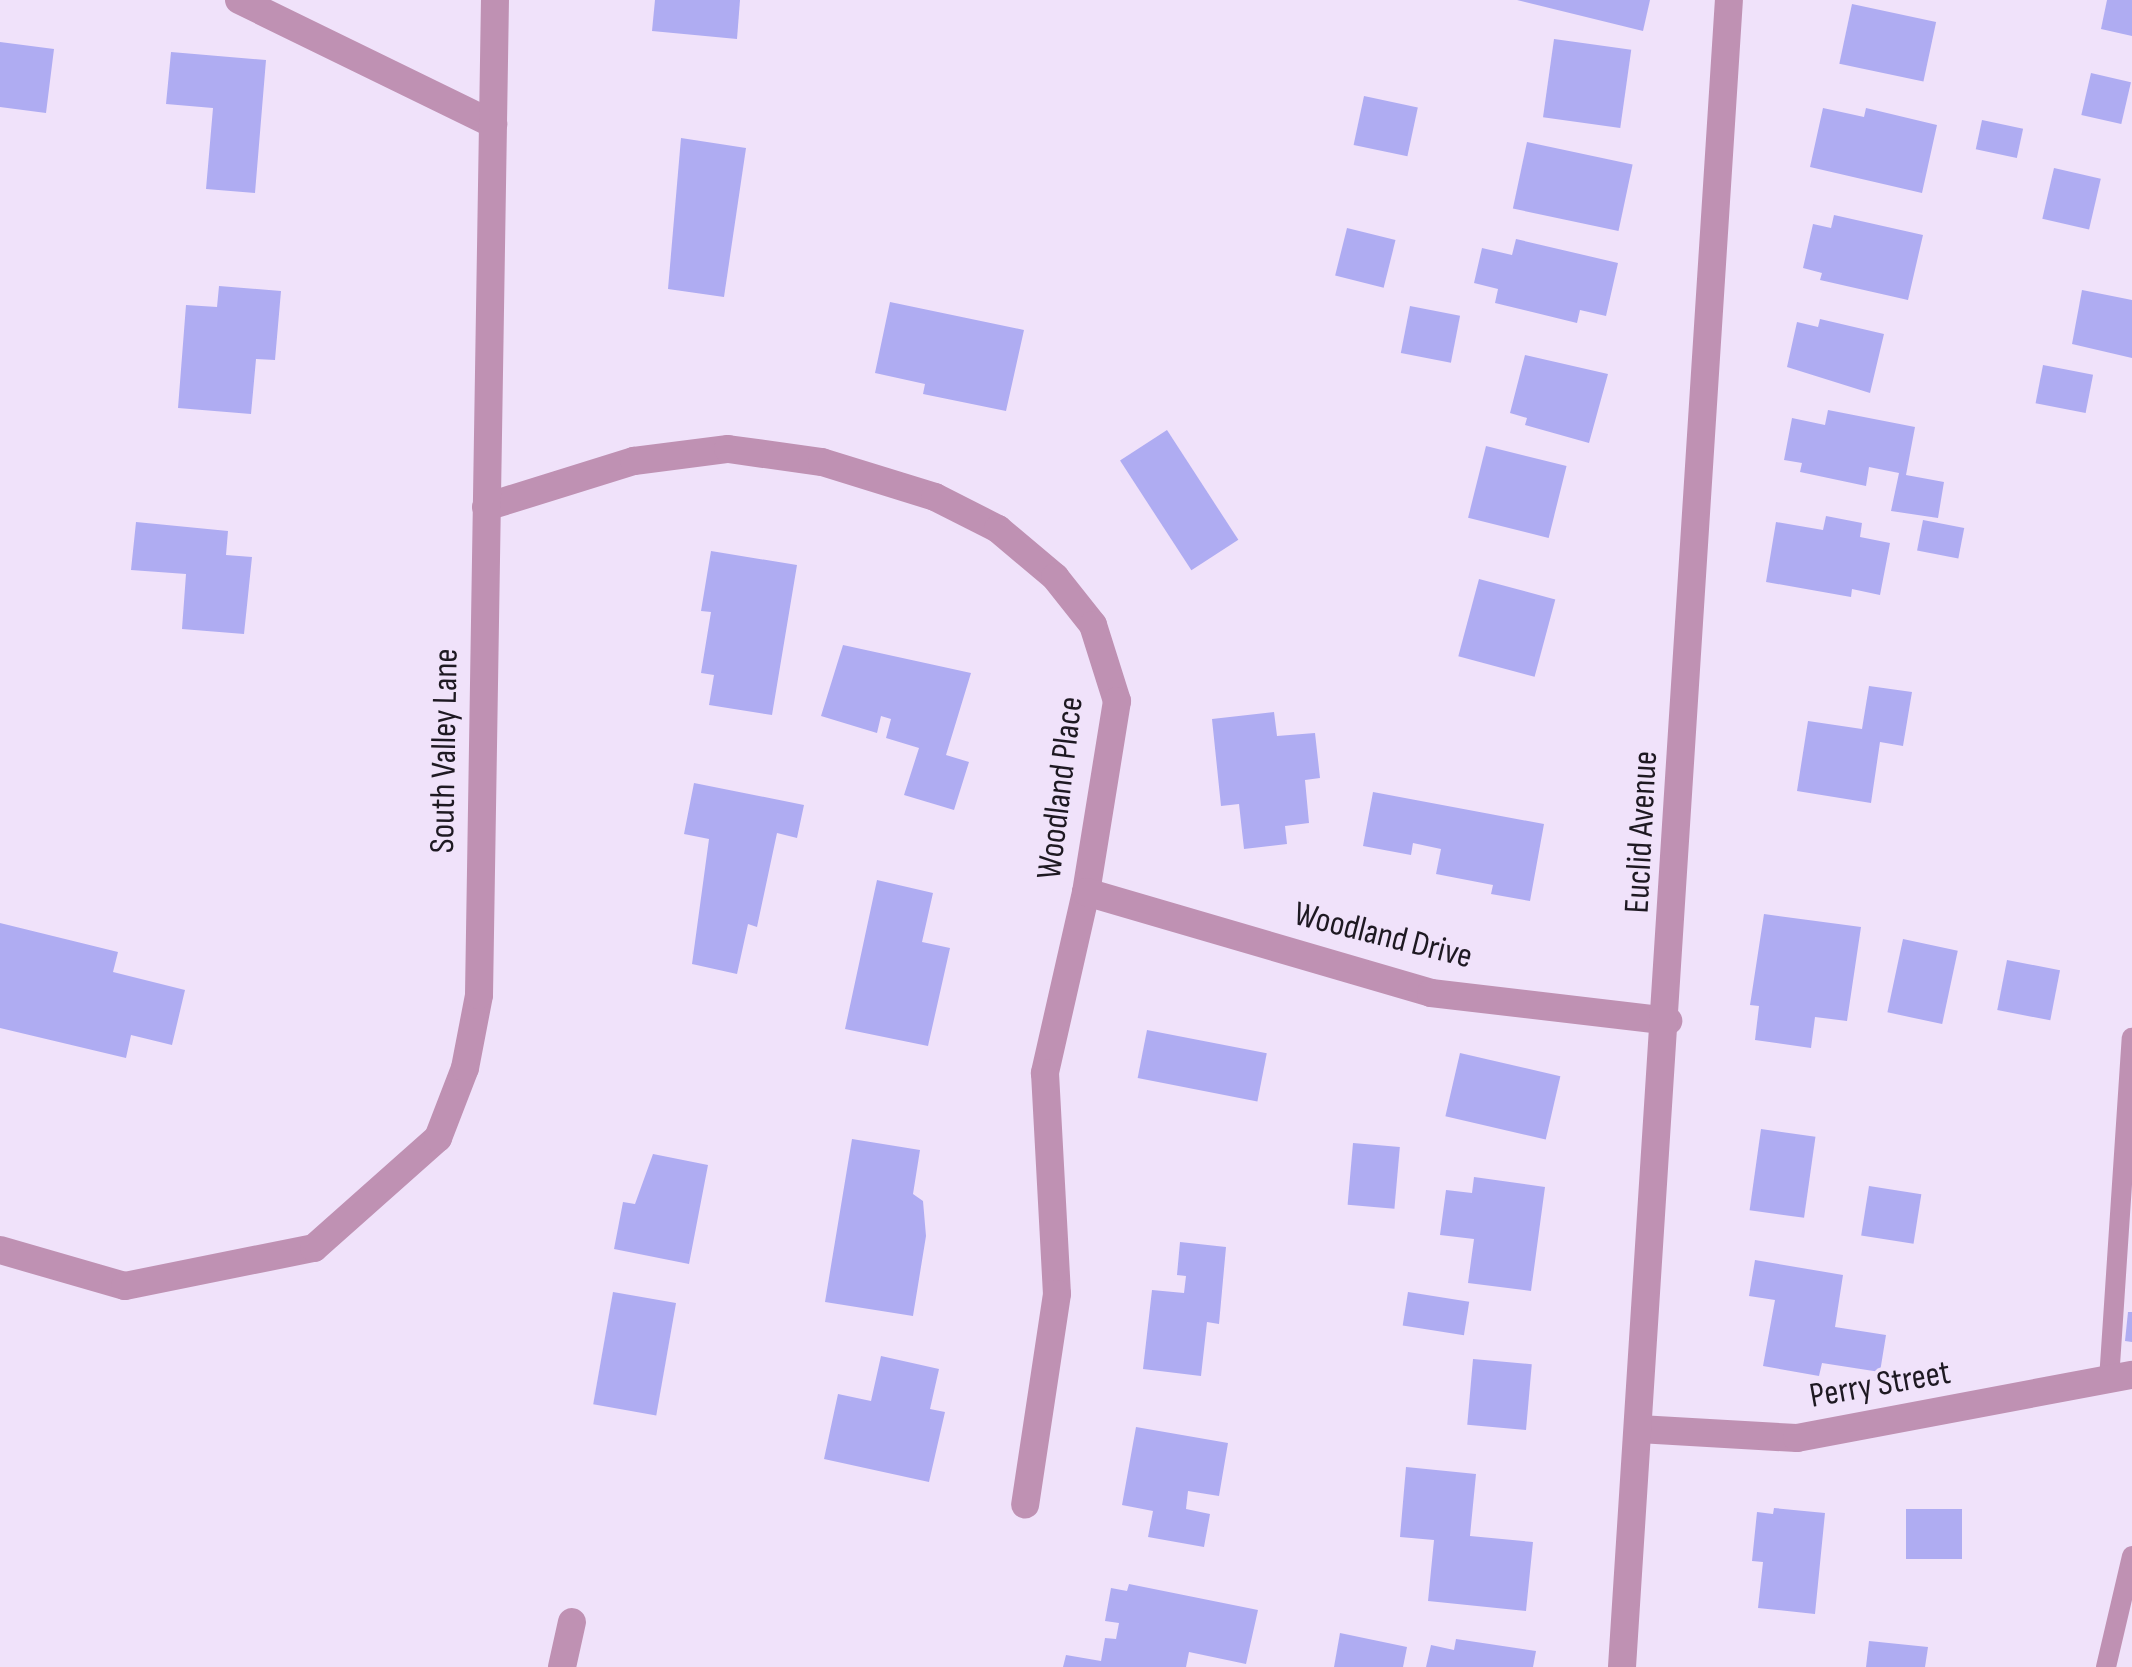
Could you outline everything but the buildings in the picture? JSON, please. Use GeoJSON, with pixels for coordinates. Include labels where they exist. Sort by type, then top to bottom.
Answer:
{"type":"FeatureCollection","features":[{"type":"Feature","properties":{"kind":"street"},"geometry":{"type":"LineString","coordinates":[[239,0],[493,124]]}},
{"type":"Feature","properties":{"kind":"street","name":"South Valley Lane"},"geometry":{"type":"LineString","coordinates":[[0,1250],[125,1286],[314,1248],[438,1138],[465,1068],[479,994],[496,0]]}},
{"type":"Feature","properties":{"kind":"street","name":"Euclid Avenue"},"geometry":{"type":"LineString","coordinates":[[1622,1667],[1668,1021],[1729,0]]}},
{"type":"Feature","properties":{"kind":"street","name":"Woodland Place"},"geometry":{"type":"LineString","coordinates":[[486,506],[634,461],[728,449],[822,462],[935,497],[998,529],[1054,576],[1092,625],[1117,701],[1086,892],[1046,1073],[1057,1294],[1025,1505]]}},
{"type":"Feature","properties":{"kind":"street","name":"Woodland Drive"},"geometry":{"type":"LineString","coordinates":[[1086,892],[1431,994],[1668,1021]]}},
{"type":"Feature","properties":{"kind":"street","name":"Perry Street"},"geometry":{"type":"LineString","coordinates":[[1638,1429],[1798,1438],[2120,1378]]}},
{"type":"Feature","properties":{"kind":"street"},"geometry":{"type":"LineString","coordinates":[[562,1667],[572,1622]]}},
{"type":"Feature","properties":{"kind":"lane"},"geometry":{"type":"LineString","coordinates":[[2120,1378],[2132,1038]]}},
{"type":"Feature","properties":{"kind":"lane"},"geometry":{"type":"LineString","coordinates":[[2106,1667],[2132,1556]]}}]}
